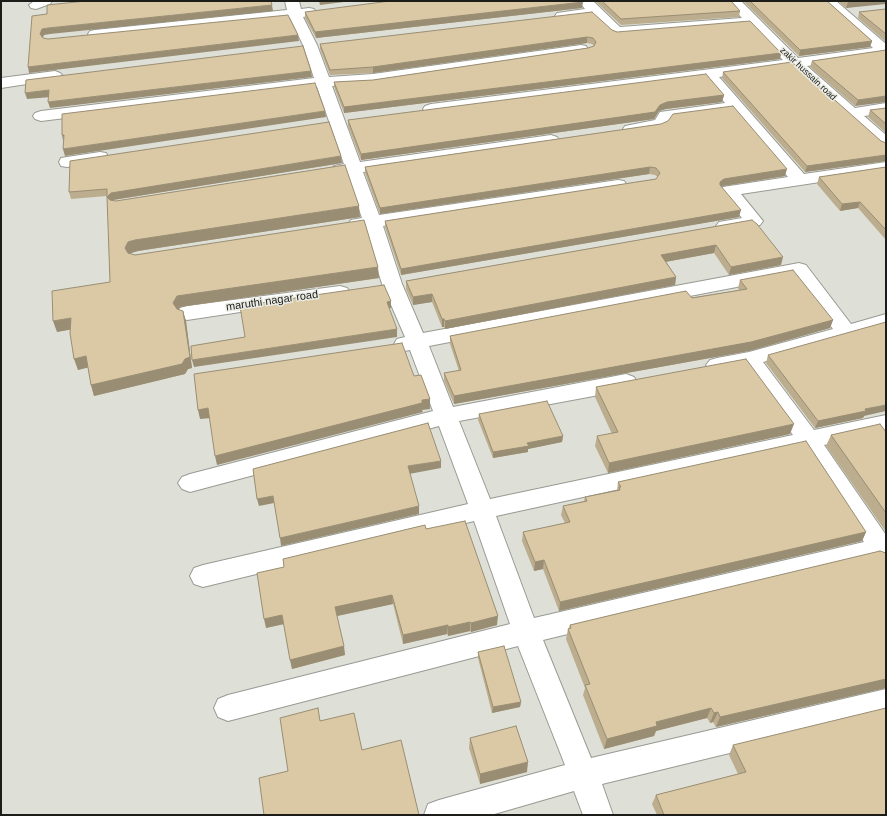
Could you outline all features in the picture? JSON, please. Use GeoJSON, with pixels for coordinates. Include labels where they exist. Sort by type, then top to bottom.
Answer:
{"type":"FeatureCollection","features":[{"type":"Feature","properties":{"kind":"street"},"geometry":{"type":"LineString","coordinates":[[586,1],[595,12],[618,32],[752,20]]}},
{"type":"Feature","properties":{"kind":"street","name":"zakir hussain road"},"geometry":{"type":"LineString","coordinates":[[733,1],[794,62],[886,144]]}},
{"type":"Feature","properties":{"kind":"street"},"geometry":{"type":"LineString","coordinates":[[828,1],[885,51]]}},
{"type":"Feature","properties":{"kind":"street"},"geometry":{"type":"LineString","coordinates":[[294,7],[310,45],[372,222],[384,285],[417,342],[482,510],[526,632],[598,815]]}},
{"type":"Feature","properties":{"kind":"street"},"geometry":{"type":"LineString","coordinates":[[82,36],[294,7],[326,10]]}},
{"type":"Feature","properties":{"kind":"street"},"geometry":{"type":"LineString","coordinates":[[548,18],[595,12]]}},
{"type":"Feature","properties":{"kind":"street"},"geometry":{"type":"LineString","coordinates":[[844,14],[858,13]]}},
{"type":"Feature","properties":{"kind":"street"},"geometry":{"type":"LineString","coordinates":[[41,116],[323,82],[373,79],[587,48]]}},
{"type":"Feature","properties":{"kind":"street"},"geometry":{"type":"LineString","coordinates":[[416,111],[885,51]]}},
{"type":"Feature","properties":{"kind":"street"},"geometry":{"type":"LineString","coordinates":[[708,73],[801,181]]}},
{"type":"Feature","properties":{"kind":"street"},"geometry":{"type":"LineString","coordinates":[[1,83],[72,74]]}},
{"type":"Feature","properties":{"kind":"street"},"geometry":{"type":"LineString","coordinates":[[613,131],[660,124],[666,115],[736,106]]}},
{"type":"Feature","properties":{"kind":"street"},"geometry":{"type":"LineString","coordinates":[[851,113],[886,108]]}},
{"type":"Feature","properties":{"kind":"street"},"geometry":{"type":"LineString","coordinates":[[322,173],[566,138]]}},
{"type":"Feature","properties":{"kind":"street"},"geometry":{"type":"LineString","coordinates":[[68,162],[114,155]]}},
{"type":"Feature","properties":{"kind":"street"},"geometry":{"type":"LineString","coordinates":[[706,229],[754,221],[729,191],[886,167]]}},
{"type":"Feature","properties":{"kind":"street"},"geometry":{"type":"LineString","coordinates":[[341,227],[634,183]]}},
{"type":"Feature","properties":{"kind":"street"},"geometry":{"type":"LineString","coordinates":[[386,346],[417,342],[799,269],[846,333]]}},
{"type":"Feature","properties":{"kind":"street","name":"maruthi nagar road"},"geometry":{"type":"LineString","coordinates":[[187,313],[384,285]]}},
{"type":"Feature","properties":{"kind":"street"},"geometry":{"type":"LineString","coordinates":[[695,369],[749,359],[886,321]]}},
{"type":"Feature","properties":{"kind":"street"},"geometry":{"type":"LineString","coordinates":[[228,708],[526,632],[884,550],[808,438],[749,359]]}},
{"type":"Feature","properties":{"kind":"street"},"geometry":{"type":"LineString","coordinates":[[190,483],[446,416],[648,378]]}},
{"type":"Feature","properties":{"kind":"street"},"geometry":{"type":"LineString","coordinates":[[203,576],[482,510],[808,438],[886,423]]}},
{"type":"Feature","properties":{"kind":"street"},"geometry":{"type":"LineString","coordinates":[[439,815],[583,774],[886,702]]}},
{"type":"Feature","properties":{"kind":"building"},"geometry":{"type":"Polygon","coordinates":[[[86,1],[271,1],[272,5],[48,28],[42,29],[40,34],[43,38],[48,39],[288,15],[298,35],[28,67],[32,16],[47,14],[47,5],[86,1]]]}},
{"type":"Feature","properties":{"kind":"building"},"geometry":{"type":"Polygon","coordinates":[[[390,1],[583,2],[315,32],[305,12],[390,1]]]}},
{"type":"Feature","properties":{"kind":"building"},"geometry":{"type":"Polygon","coordinates":[[[602,1],[731,1],[740,11],[621,19],[602,1]]]}},
{"type":"Feature","properties":{"kind":"building"},"geometry":{"type":"Polygon","coordinates":[[[750,1],[827,1],[872,41],[800,50],[750,1]]]}},
{"type":"Feature","properties":{"kind":"building"},"geometry":{"type":"Polygon","coordinates":[[[886,9],[886,34],[859,12],[886,9]]]}},
{"type":"Feature","properties":{"kind":"building"},"geometry":{"type":"Polygon","coordinates":[[[592,12],[612,30],[617,32],[750,21],[781,53],[344,107],[334,82],[373,80],[588,48],[594,46],[596,42],[593,38],[587,37],[373,67],[330,70],[320,44],[592,12]]]}},
{"type":"Feature","properties":{"kind":"building"},"geometry":{"type":"Polygon","coordinates":[[[303,46],[311,71],[48,102],[49,90],[25,93],[26,80],[303,46]]]}},
{"type":"Feature","properties":{"kind":"building"},"geometry":{"type":"Polygon","coordinates":[[[886,50],[886,96],[858,100],[812,61],[886,50]]]}},
{"type":"Feature","properties":{"kind":"building"},"geometry":{"type":"Polygon","coordinates":[[[792,62],[881,141],[886,143],[886,155],[807,166],[723,72],[792,62]]]}},
{"type":"Feature","properties":{"kind":"building"},"geometry":{"type":"Polygon","coordinates":[[[706,74],[724,95],[667,102],[660,105],[655,112],[361,154],[348,120],[706,74]]]}},
{"type":"Feature","properties":{"kind":"building"},"geometry":{"type":"Polygon","coordinates":[[[315,83],[325,111],[63,149],[64,135],[62,135],[62,114],[315,83]]]}},
{"type":"Feature","properties":{"kind":"building"},"geometry":{"type":"Polygon","coordinates":[[[733,106],[787,169],[724,179],[720,182],[720,185],[741,210],[401,269],[385,221],[656,179],[660,173],[656,168],[650,167],[380,208],[365,167],[661,124],[668,121],[673,114],[733,106]]]}},
{"type":"Feature","properties":{"kind":"building"},"geometry":{"type":"Polygon","coordinates":[[[886,108],[886,124],[870,110],[886,108]]]}},
{"type":"Feature","properties":{"kind":"building"},"geometry":{"type":"Polygon","coordinates":[[[329,122],[341,156],[111,193],[107,197],[107,189],[69,192],[70,161],[329,122]]]}},
{"type":"Feature","properties":{"kind":"building"},"geometry":{"type":"Polygon","coordinates":[[[345,165],[359,206],[135,240],[128,242],[125,248],[128,253],[135,255],[364,220],[378,267],[177,296],[173,303],[177,309],[183,311],[190,357],[185,359],[182,364],[91,385],[86,356],[74,359],[70,333],[71,318],[53,321],[52,291],[110,282],[107,197],[110,200],[116,201],[345,165]]]}},
{"type":"Feature","properties":{"kind":"building"},"geometry":{"type":"Polygon","coordinates":[[[886,167],[886,230],[860,202],[842,204],[819,177],[886,167]]]}},
{"type":"Feature","properties":{"kind":"building"},"geometry":{"type":"Polygon","coordinates":[[[752,220],[757,224],[783,257],[731,267],[716,245],[661,255],[676,277],[445,321],[442,319],[432,294],[413,297],[406,281],[752,220]]]}},
{"type":"Feature","properties":{"kind":"building"},"geometry":{"type":"Polygon","coordinates":[[[793,270],[833,320],[751,342],[454,396],[444,373],[461,370],[450,336],[686,291],[692,298],[747,289],[740,280],[793,270]]]}},
{"type":"Feature","properties":{"kind":"building"},"geometry":{"type":"Polygon","coordinates":[[[384,285],[391,301],[387,302],[397,329],[192,360],[191,346],[245,337],[240,306],[384,285]]]}},
{"type":"Feature","properties":{"kind":"building"},"geometry":{"type":"Polygon","coordinates":[[[886,322],[886,405],[865,409],[866,411],[818,421],[768,355],[886,322]]]}},
{"type":"Feature","properties":{"kind":"building"},"geometry":{"type":"Polygon","coordinates":[[[402,343],[414,376],[421,375],[430,399],[422,400],[422,403],[215,456],[208,408],[198,410],[194,374],[402,343]]]}},
{"type":"Feature","properties":{"kind":"building"},"geometry":{"type":"Polygon","coordinates":[[[746,359],[794,424],[609,463],[597,436],[618,432],[596,387],[746,359]]]}},
{"type":"Feature","properties":{"kind":"building"},"geometry":{"type":"Polygon","coordinates":[[[547,401],[563,436],[527,443],[529,446],[493,452],[479,414],[547,401]]]}},
{"type":"Feature","properties":{"kind":"building"},"geometry":{"type":"Polygon","coordinates":[[[428,423],[441,461],[408,466],[419,506],[280,538],[273,496],[257,499],[253,469],[428,423]]]}},
{"type":"Feature","properties":{"kind":"building"},"geometry":{"type":"Polygon","coordinates":[[[880,424],[886,432],[886,513],[831,435],[880,424]]]}},
{"type":"Feature","properties":{"kind":"building"},"geometry":{"type":"Polygon","coordinates":[[[806,441],[866,532],[560,602],[544,560],[535,562],[523,532],[570,522],[563,506],[587,501],[585,497],[620,490],[619,487],[621,487],[618,482],[806,441]]]}},
{"type":"Feature","properties":{"kind":"building"},"geometry":{"type":"Polygon","coordinates":[[[465,521],[498,616],[471,623],[448,627],[448,625],[403,635],[392,595],[335,607],[344,646],[290,660],[282,615],[264,619],[257,573],[284,567],[283,559],[425,525],[426,529],[465,521]]]}},
{"type":"Feature","properties":{"kind":"building"},"geometry":{"type":"Polygon","coordinates":[[[880,551],[886,553],[886,679],[720,717],[718,712],[714,713],[711,708],[656,722],[657,726],[607,739],[585,685],[590,684],[568,629],[571,628],[570,625],[880,551]]]}},
{"type":"Feature","properties":{"kind":"building"},"geometry":{"type":"Polygon","coordinates":[[[504,646],[521,702],[493,707],[478,652],[504,646]]]}},
{"type":"Feature","properties":{"kind":"building"},"geometry":{"type":"Polygon","coordinates":[[[318,708],[320,721],[354,713],[362,750],[401,740],[419,815],[264,815],[259,778],[288,771],[280,718],[318,708]]]}},
{"type":"Feature","properties":{"kind":"building"},"geometry":{"type":"Polygon","coordinates":[[[886,708],[886,815],[664,815],[656,795],[746,772],[733,745],[886,708]]]}},
{"type":"Feature","properties":{"kind":"building"},"geometry":{"type":"Polygon","coordinates":[[[516,726],[528,762],[480,774],[470,738],[516,726]]]}}]}
